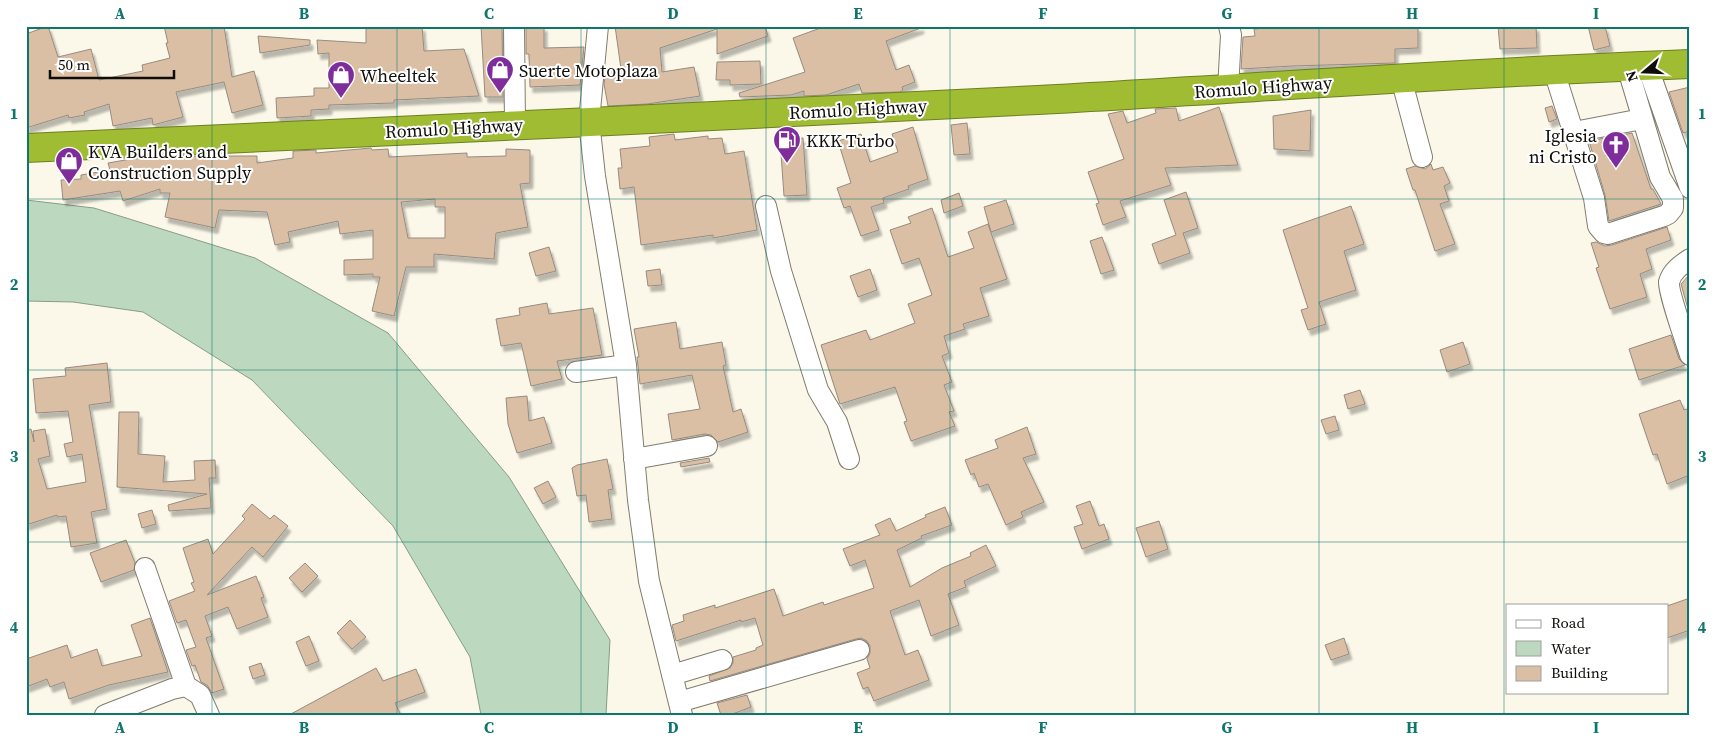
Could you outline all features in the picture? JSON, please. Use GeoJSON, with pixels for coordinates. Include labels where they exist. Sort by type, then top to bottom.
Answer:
{"type":"FeatureCollection","features":[{"type":"Feature","properties":{"kind":"highway","name":"Romulo Highway"},"geometry":{"type":"LineString","coordinates":[[26,148],[751,114],[1690,64]]}},
{"type":"Feature","properties":{"kind":"street"},"geometry":{"type":"LineString","coordinates":[[514,26],[515,125]]}},
{"type":"Feature","properties":{"kind":"street"},"geometry":{"type":"LineString","coordinates":[[598,26],[589,121],[595,176],[626,365],[634,459],[650,582],[680,708],[859,650]]}},
{"type":"Feature","properties":{"kind":"street"},"geometry":{"type":"LineString","coordinates":[[1228,89],[1231,35],[1229,26]]}},
{"type":"Feature","properties":{"kind":"street"},"geometry":{"type":"LineString","coordinates":[[1554,71],[1594,198],[1598,226],[1604,233],[1608,234],[1664,216],[1673,208],[1673,199],[1660,177],[1642,119],[1637,66]]}},
{"type":"Feature","properties":{"kind":"street"},"geometry":{"type":"LineString","coordinates":[[1637,66],[1690,188]]}},
{"type":"Feature","properties":{"kind":"street"},"geometry":{"type":"LineString","coordinates":[[1401,78],[1422,157]]}},
{"type":"Feature","properties":{"kind":"street"},"geometry":{"type":"LineString","coordinates":[[1574,132],[1642,119]]}},
{"type":"Feature","properties":{"kind":"street"},"geometry":{"type":"LineString","coordinates":[[766,206],[781,271],[818,390],[837,422],[849,459]]}},
{"type":"Feature","properties":{"kind":"street"},"geometry":{"type":"LineString","coordinates":[[1690,259],[1679,266],[1673,273],[1669,288],[1690,355]]}},
{"type":"Feature","properties":{"kind":"street"},"geometry":{"type":"LineString","coordinates":[[576,372],[626,365]]}},
{"type":"Feature","properties":{"kind":"street"},"geometry":{"type":"LineString","coordinates":[[634,459],[706,446]]}},
{"type":"Feature","properties":{"kind":"street"},"geometry":{"type":"LineString","coordinates":[[145,568],[186,686],[200,695],[209,715]]}},
{"type":"Feature","properties":{"kind":"street"},"geometry":{"type":"LineString","coordinates":[[672,675],[722,660]]}},
{"type":"Feature","properties":{"kind":"street"},"geometry":{"type":"LineString","coordinates":[[105,715],[172,689],[186,686]]}},
{"type":"Feature","properties":{"kind":"water"},"geometry":{"type":"Polygon","coordinates":[[[26,200],[94,208],[255,258],[388,333],[509,477],[610,640],[606,715],[481,715],[470,657],[393,526],[252,380],[143,312],[73,302],[26,301],[26,200]]]}},
{"type":"Feature","properties":{"kind":"building"},"geometry":{"type":"Polygon","coordinates":[[[48,26],[58,57],[91,49],[99,80],[143,71],[142,65],[170,58],[164,26],[224,26],[232,77],[254,71],[263,105],[232,113],[224,82],[176,92],[183,117],[153,125],[152,118],[113,126],[109,104],[84,112],[85,115],[69,118],[68,115],[26,128],[26,34],[48,26]]]}},
{"type":"Feature","properties":{"kind":"building"},"geometry":{"type":"Polygon","coordinates":[[[366,26],[422,26],[424,51],[464,49],[479,96],[394,100],[394,103],[329,105],[329,109],[311,110],[311,116],[277,118],[276,98],[314,96],[314,88],[329,88],[329,53],[318,54],[317,40],[366,43],[366,26]]]}},
{"type":"Feature","properties":{"kind":"building"},"geometry":{"type":"Polygon","coordinates":[[[481,26],[502,26],[503,97],[485,97],[481,26]]]}},
{"type":"Feature","properties":{"kind":"building"},"geometry":{"type":"Polygon","coordinates":[[[526,26],[544,26],[544,48],[584,47],[580,85],[530,87],[529,54],[526,54],[526,26]]]}},
{"type":"Feature","properties":{"kind":"building"},"geometry":{"type":"Polygon","coordinates":[[[615,26],[716,26],[717,29],[660,48],[662,72],[694,67],[700,96],[647,104],[608,106],[604,84],[606,71],[621,69],[615,26]]]}},
{"type":"Feature","properties":{"kind":"building"},"geometry":{"type":"Polygon","coordinates":[[[717,26],[765,26],[768,36],[717,54],[717,26]]]}},
{"type":"Feature","properties":{"kind":"building"},"geometry":{"type":"Polygon","coordinates":[[[826,26],[921,26],[921,28],[886,41],[896,70],[909,65],[915,82],[902,87],[903,90],[900,92],[862,93],[859,84],[826,95],[804,96],[804,91],[791,95],[740,97],[739,93],[805,72],[793,38],[826,26]]]}},
{"type":"Feature","properties":{"kind":"building"},"geometry":{"type":"Polygon","coordinates":[[[1288,26],[1418,26],[1418,48],[1395,49],[1395,63],[1241,69],[1243,37],[1255,36],[1254,29],[1288,26]]]}},
{"type":"Feature","properties":{"kind":"building"},"geometry":{"type":"Polygon","coordinates":[[[1498,26],[1536,26],[1537,48],[1500,49],[1498,26]]]}},
{"type":"Feature","properties":{"kind":"building"},"geometry":{"type":"Polygon","coordinates":[[[1588,26],[1605,26],[1610,46],[1594,50],[1588,26]]]}},
{"type":"Feature","properties":{"kind":"building"},"geometry":{"type":"Polygon","coordinates":[[[258,36],[310,40],[310,45],[260,53],[258,36]]]}},
{"type":"Feature","properties":{"kind":"building"},"geometry":{"type":"Polygon","coordinates":[[[760,61],[761,84],[730,85],[730,80],[716,80],[717,62],[760,61]]]}},
{"type":"Feature","properties":{"kind":"building"},"geometry":{"type":"Polygon","coordinates":[[[1690,87],[1690,131],[1683,133],[1669,92],[1690,87]]]}},
{"type":"Feature","properties":{"kind":"building"},"geometry":{"type":"Polygon","coordinates":[[[1552,106],[1557,119],[1549,122],[1545,108],[1552,106]]]}},
{"type":"Feature","properties":{"kind":"building"},"geometry":{"type":"Polygon","coordinates":[[[1219,107],[1238,165],[1165,168],[1171,185],[1120,201],[1126,217],[1103,225],[1096,204],[1099,203],[1088,172],[1124,159],[1108,114],[1123,111],[1127,123],[1156,113],[1155,109],[1176,108],[1179,121],[1219,107]]]}},
{"type":"Feature","properties":{"kind":"building"},"geometry":{"type":"Polygon","coordinates":[[[1311,110],[1310,151],[1274,149],[1273,116],[1311,110]]]}},
{"type":"Feature","properties":{"kind":"building"},"geometry":{"type":"Polygon","coordinates":[[[967,123],[970,154],[954,155],[951,125],[967,123]]]}},
{"type":"Feature","properties":{"kind":"building"},"geometry":{"type":"Polygon","coordinates":[[[913,127],[928,179],[908,186],[909,189],[883,198],[884,203],[871,207],[879,230],[861,236],[850,206],[844,208],[837,188],[851,183],[838,141],[861,134],[870,162],[898,152],[892,134],[913,127]]]}},
{"type":"Feature","properties":{"kind":"building","name":"Iglesia ni Cristo"},"geometry":{"type":"Polygon","coordinates":[[[1632,133],[1651,189],[1653,189],[1661,204],[1609,221],[1605,195],[1589,141],[1632,133]]]}},
{"type":"Feature","properties":{"kind":"building"},"geometry":{"type":"Polygon","coordinates":[[[674,134],[675,140],[708,136],[708,139],[722,138],[725,154],[744,151],[757,230],[713,238],[713,235],[641,245],[634,187],[620,189],[618,168],[622,168],[620,149],[650,146],[649,137],[674,134]]]}},
{"type":"Feature","properties":{"kind":"building"},"geometry":{"type":"Polygon","coordinates":[[[803,138],[807,195],[784,196],[780,140],[803,138]]]}},
{"type":"Feature","properties":{"kind":"building"},"geometry":{"type":"Polygon","coordinates":[[[371,148],[372,150],[388,149],[389,157],[467,153],[467,157],[506,156],[506,149],[530,150],[530,183],[520,184],[528,227],[496,233],[494,259],[434,254],[434,267],[406,267],[394,316],[372,311],[380,277],[373,277],[373,274],[344,275],[344,260],[373,259],[373,230],[340,234],[338,221],[288,232],[290,242],[275,245],[267,212],[219,210],[215,228],[165,217],[170,193],[160,193],[160,189],[123,201],[120,191],[63,200],[61,180],[81,179],[81,175],[110,170],[108,163],[131,159],[221,155],[257,156],[257,163],[293,158],[293,151],[316,150],[316,153],[371,148]],[[435,199],[401,202],[408,238],[445,238],[445,207],[435,207],[435,199]]]}},
{"type":"Feature","properties":{"kind":"building"},"geometry":{"type":"Polygon","coordinates":[[[1431,164],[1433,170],[1443,167],[1450,183],[1444,186],[1449,201],[1440,204],[1455,244],[1435,251],[1406,169],[1415,166],[1425,169],[1431,164]]]}},
{"type":"Feature","properties":{"kind":"building"},"geometry":{"type":"Polygon","coordinates":[[[1186,192],[1198,228],[1183,233],[1190,253],[1159,264],[1152,244],[1176,235],[1164,200],[1186,192]]]}},
{"type":"Feature","properties":{"kind":"building"},"geometry":{"type":"Polygon","coordinates":[[[959,193],[963,206],[944,213],[941,200],[959,193]]]}},
{"type":"Feature","properties":{"kind":"building"},"geometry":{"type":"Polygon","coordinates":[[[1006,200],[1014,224],[991,232],[984,207],[1006,200]]]}},
{"type":"Feature","properties":{"kind":"building"},"geometry":{"type":"Polygon","coordinates":[[[1351,206],[1364,244],[1344,251],[1356,290],[1319,302],[1326,324],[1308,330],[1301,310],[1308,308],[1283,230],[1351,206]]]}},
{"type":"Feature","properties":{"kind":"building"},"geometry":{"type":"Polygon","coordinates":[[[932,208],[948,257],[974,248],[968,232],[988,224],[1007,279],[980,288],[989,316],[963,324],[965,329],[944,336],[949,353],[942,356],[952,382],[944,385],[954,411],[949,412],[955,426],[911,441],[904,422],[907,421],[895,387],[840,404],[821,345],[866,330],[870,340],[915,323],[908,304],[932,295],[919,258],[902,264],[890,230],[911,223],[908,217],[932,208]]]}},
{"type":"Feature","properties":{"kind":"building"},"geometry":{"type":"Polygon","coordinates":[[[1667,227],[1671,240],[1646,249],[1652,269],[1640,274],[1647,297],[1610,309],[1596,268],[1599,267],[1591,243],[1596,242],[1605,246],[1612,245],[1667,227]]]}},
{"type":"Feature","properties":{"kind":"building"},"geometry":{"type":"Polygon","coordinates":[[[1102,237],[1114,270],[1101,274],[1090,241],[1102,237]]]}},
{"type":"Feature","properties":{"kind":"building"},"geometry":{"type":"Polygon","coordinates":[[[549,247],[556,271],[536,276],[529,253],[549,247]]]}},
{"type":"Feature","properties":{"kind":"building"},"geometry":{"type":"Polygon","coordinates":[[[660,269],[662,285],[648,286],[646,271],[660,269]]]}},
{"type":"Feature","properties":{"kind":"building"},"geometry":{"type":"Polygon","coordinates":[[[870,269],[877,290],[858,297],[850,276],[870,269]]]}},
{"type":"Feature","properties":{"kind":"building"},"geometry":{"type":"Polygon","coordinates":[[[1690,274],[1690,316],[1681,284],[1690,274]]]}},
{"type":"Feature","properties":{"kind":"building"},"geometry":{"type":"Polygon","coordinates":[[[547,303],[549,314],[593,308],[602,355],[557,361],[562,379],[531,386],[521,343],[501,346],[496,319],[520,315],[519,308],[547,303]]]}},
{"type":"Feature","properties":{"kind":"building"},"geometry":{"type":"Polygon","coordinates":[[[676,322],[680,349],[722,342],[726,365],[723,366],[733,412],[741,409],[748,432],[718,442],[711,435],[705,434],[672,440],[668,414],[700,409],[692,375],[640,384],[637,357],[639,357],[634,329],[676,322]]]}},
{"type":"Feature","properties":{"kind":"building"},"geometry":{"type":"Polygon","coordinates":[[[1671,335],[1679,359],[1685,365],[1639,380],[1629,349],[1671,335]]]}},
{"type":"Feature","properties":{"kind":"building"},"geometry":{"type":"Polygon","coordinates":[[[1463,342],[1470,364],[1447,372],[1440,350],[1463,342]]]}},
{"type":"Feature","properties":{"kind":"building"},"geometry":{"type":"Polygon","coordinates":[[[107,363],[111,402],[89,405],[107,509],[91,512],[97,543],[71,547],[66,516],[58,517],[57,515],[26,525],[26,430],[31,429],[34,442],[33,431],[45,429],[50,456],[38,459],[47,489],[86,482],[82,454],[67,457],[64,444],[73,442],[68,411],[36,413],[33,379],[66,376],[65,368],[107,363]]]}},
{"type":"Feature","properties":{"kind":"building"},"geometry":{"type":"Polygon","coordinates":[[[1360,390],[1365,404],[1348,409],[1344,395],[1360,390]]]}},
{"type":"Feature","properties":{"kind":"building"},"geometry":{"type":"Polygon","coordinates":[[[527,396],[529,421],[544,417],[552,443],[517,453],[508,424],[506,398],[527,396]]]}},
{"type":"Feature","properties":{"kind":"building"},"geometry":{"type":"Polygon","coordinates":[[[1680,400],[1684,410],[1690,408],[1690,475],[1667,484],[1657,454],[1653,455],[1639,414],[1680,400]]]}},
{"type":"Feature","properties":{"kind":"building"},"geometry":{"type":"Polygon","coordinates":[[[119,412],[139,412],[138,454],[165,456],[163,482],[195,480],[194,461],[215,460],[216,478],[209,478],[211,508],[169,511],[168,505],[207,494],[117,487],[119,412]]]}},
{"type":"Feature","properties":{"kind":"building"},"geometry":{"type":"Polygon","coordinates":[[[1335,416],[1339,430],[1326,434],[1321,420],[1335,416]]]}},
{"type":"Feature","properties":{"kind":"building"},"geometry":{"type":"Polygon","coordinates":[[[1027,427],[1036,454],[1023,458],[1044,502],[1021,512],[1023,517],[1006,525],[988,484],[979,487],[974,473],[971,475],[965,460],[998,448],[995,440],[1027,427]]]}},
{"type":"Feature","properties":{"kind":"building"},"geometry":{"type":"Polygon","coordinates":[[[709,458],[710,462],[681,467],[680,463],[709,458]]]}},
{"type":"Feature","properties":{"kind":"building"},"geometry":{"type":"Polygon","coordinates":[[[607,459],[613,489],[608,490],[612,519],[589,522],[586,495],[577,496],[572,468],[577,465],[607,459]]]}},
{"type":"Feature","properties":{"kind":"building"},"geometry":{"type":"Polygon","coordinates":[[[548,481],[556,497],[543,504],[534,488],[548,481]]]}},
{"type":"Feature","properties":{"kind":"building"},"geometry":{"type":"Polygon","coordinates":[[[1090,501],[1099,526],[1104,524],[1109,539],[1082,549],[1074,527],[1083,524],[1076,506],[1090,501]]]}},
{"type":"Feature","properties":{"kind":"building"},"geometry":{"type":"Polygon","coordinates":[[[252,504],[270,519],[274,515],[288,526],[263,557],[252,547],[207,595],[256,576],[264,597],[261,598],[268,617],[237,629],[228,607],[205,616],[212,636],[206,638],[224,689],[212,693],[207,685],[201,682],[195,665],[192,666],[186,650],[196,647],[186,620],[177,623],[169,601],[195,591],[191,583],[194,582],[183,548],[208,539],[213,554],[245,519],[242,516],[252,504]]]}},
{"type":"Feature","properties":{"kind":"building"},"geometry":{"type":"Polygon","coordinates":[[[945,507],[952,525],[921,536],[922,538],[897,550],[910,587],[942,568],[971,556],[970,553],[986,545],[996,566],[964,581],[966,587],[948,594],[959,625],[931,636],[919,600],[890,611],[905,655],[918,650],[929,680],[874,701],[868,687],[863,689],[857,673],[870,668],[867,659],[870,653],[870,646],[867,641],[861,638],[710,681],[709,676],[730,668],[733,663],[733,657],[756,650],[756,648],[763,645],[755,618],[741,622],[741,620],[676,641],[672,625],[684,621],[683,615],[715,605],[715,608],[774,589],[783,616],[823,602],[824,605],[874,588],[865,560],[850,566],[843,549],[880,535],[875,525],[890,518],[896,531],[926,517],[925,515],[945,507]]]}},
{"type":"Feature","properties":{"kind":"building"},"geometry":{"type":"Polygon","coordinates":[[[152,510],[156,524],[142,528],[138,514],[152,510]]]}},
{"type":"Feature","properties":{"kind":"building"},"geometry":{"type":"Polygon","coordinates":[[[1159,521],[1168,549],[1146,557],[1136,528],[1159,521]]]}},
{"type":"Feature","properties":{"kind":"building"},"geometry":{"type":"Polygon","coordinates":[[[126,540],[135,563],[134,570],[101,582],[90,553],[126,540]]]}},
{"type":"Feature","properties":{"kind":"building"},"geometry":{"type":"Polygon","coordinates":[[[305,563],[318,576],[302,592],[289,578],[305,563]]]}},
{"type":"Feature","properties":{"kind":"building"},"geometry":{"type":"Polygon","coordinates":[[[1690,598],[1690,630],[1668,638],[1668,606],[1690,598]]]}},
{"type":"Feature","properties":{"kind":"building"},"geometry":{"type":"Polygon","coordinates":[[[150,618],[168,672],[109,685],[69,699],[64,682],[50,687],[47,679],[26,687],[26,659],[67,645],[71,658],[97,649],[102,666],[142,656],[131,625],[150,618]]]}},
{"type":"Feature","properties":{"kind":"building"},"geometry":{"type":"Polygon","coordinates":[[[350,620],[366,637],[352,649],[337,633],[350,620]]]}},
{"type":"Feature","properties":{"kind":"building"},"geometry":{"type":"Polygon","coordinates":[[[309,636],[319,661],[306,666],[296,642],[309,636]]]}},
{"type":"Feature","properties":{"kind":"building"},"geometry":{"type":"Polygon","coordinates":[[[1344,638],[1349,654],[1331,660],[1325,645],[1344,638]]]}},
{"type":"Feature","properties":{"kind":"building"},"geometry":{"type":"Polygon","coordinates":[[[261,663],[265,675],[253,679],[249,667],[261,663]]]}},
{"type":"Feature","properties":{"kind":"building"},"geometry":{"type":"Polygon","coordinates":[[[376,668],[383,681],[416,669],[425,692],[395,703],[401,715],[289,715],[376,668]]]}},
{"type":"Feature","properties":{"kind":"building"},"geometry":{"type":"Polygon","coordinates":[[[747,695],[751,707],[730,715],[721,715],[717,703],[747,695]]]}},
{"type":"Feature","properties":{"kind":"place","name":"Suerte Motoplaza"},"geometry":{"type":"Point","coordinates":[500,94]}},
{"type":"Feature","properties":{"kind":"place","name":"Wheeltek"},"geometry":{"type":"Point","coordinates":[341,99]}},
{"type":"Feature","properties":{"kind":"place","name":"KKK Turbo"},"geometry":{"type":"Point","coordinates":[787,164]}},
{"type":"Feature","properties":{"kind":"place","name":"Iglesia ni Cristo"},"geometry":{"type":"Point","coordinates":[1616,169]}},
{"type":"Feature","properties":{"kind":"place","name":"KVA Builders and Construction Supply"},"geometry":{"type":"Point","coordinates":[69,185]}}]}
